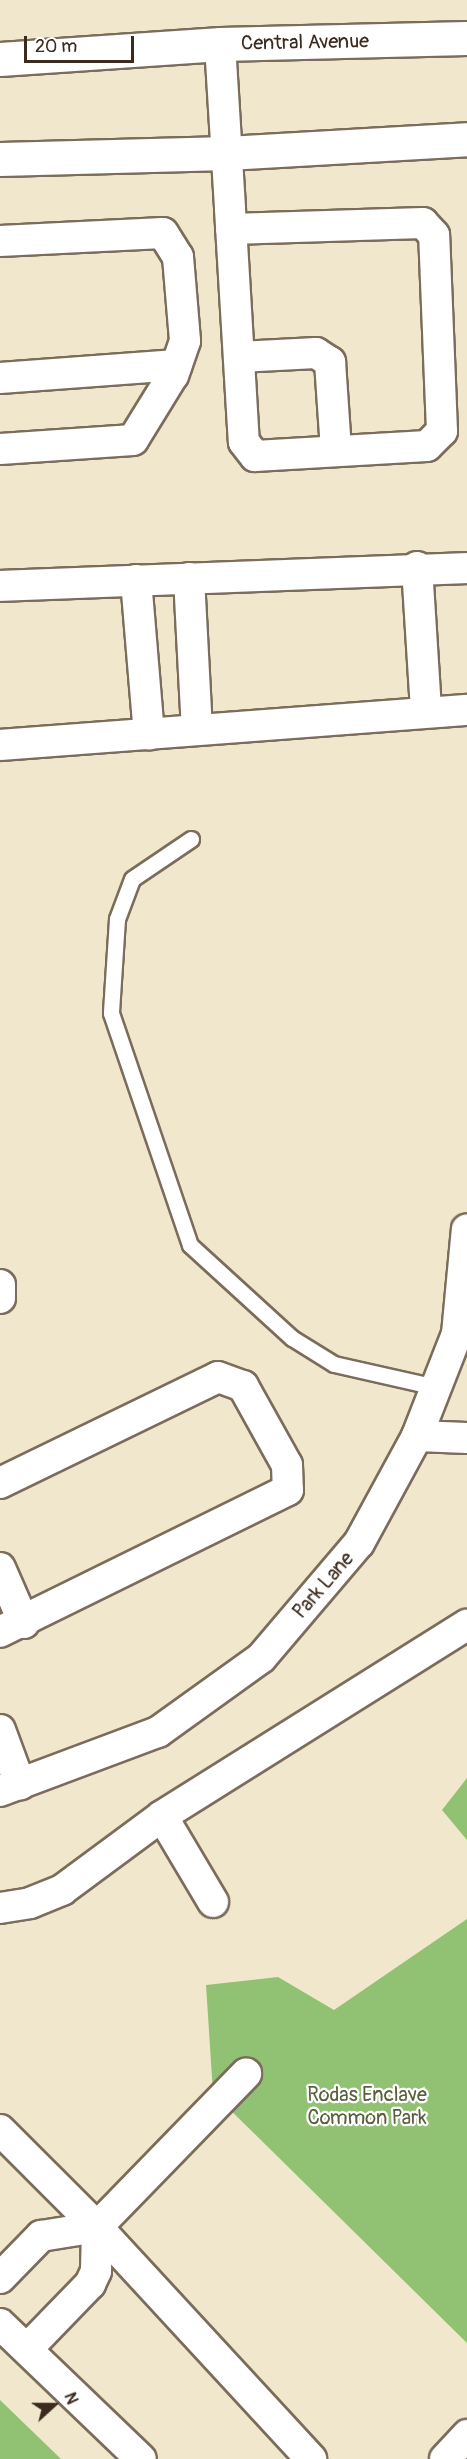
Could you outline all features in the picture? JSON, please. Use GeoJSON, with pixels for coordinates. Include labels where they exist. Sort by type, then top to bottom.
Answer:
{"type":"FeatureCollection","features":[{"type":"Feature","properties":{"kind":"main road","name":"Central Avenue"},"geometry":{"type":"LineString","coordinates":[[0,58],[220,44],[467,38]]}},
{"type":"Feature","properties":{"kind":"main road"},"geometry":{"type":"LineString","coordinates":[[0,159],[227,153],[467,139]]}},
{"type":"Feature","properties":{"kind":"street"},"geometry":{"type":"LineString","coordinates":[[220,44],[227,153],[231,229],[244,442],[255,456],[427,446],[442,431],[434,235],[423,223],[231,229]]}},
{"type":"Feature","properties":{"kind":"street"},"geometry":{"type":"LineString","coordinates":[[0,241],[163,233],[178,257],[185,340],[177,365],[133,440],[0,449]]}},
{"type":"Feature","properties":{"kind":"street"},"geometry":{"type":"LineString","coordinates":[[239,357],[316,353],[330,362],[336,451]]}},
{"type":"Feature","properties":{"kind":"street"},"geometry":{"type":"LineString","coordinates":[[0,378],[177,365]]}},
{"type":"Feature","properties":{"kind":"street"},"geometry":{"type":"LineString","coordinates":[[417,567],[426,712]]}},
{"type":"Feature","properties":{"kind":"street"},"geometry":{"type":"LineString","coordinates":[[0,586],[417,567],[467,568]]}},
{"type":"Feature","properties":{"kind":"street"},"geometry":{"type":"LineString","coordinates":[[189,578],[197,730]]}},
{"type":"Feature","properties":{"kind":"street"},"geometry":{"type":"LineString","coordinates":[[136,580],[148,734]]}},
{"type":"Feature","properties":{"kind":"street"},"geometry":{"type":"LineString","coordinates":[[0,745],[467,710]]}},
{"type":"Feature","properties":{"kind":"street","name":"Park Lane"},"geometry":{"type":"LineString","coordinates":[[10,1788],[158,1732],[261,1658],[359,1543],[417,1436],[457,1334],[467,1229]]}},
{"type":"Feature","properties":{"kind":"street"},"geometry":{"type":"LineString","coordinates":[[0,1285],[0,1298]]}},
{"type":"Feature","properties":{"kind":"street"},"geometry":{"type":"LineString","coordinates":[[0,1483],[218,1377],[243,1386],[287,1465],[288,1490],[12,1627],[0,1568]]}},
{"type":"Feature","properties":{"kind":"street"},"geometry":{"type":"LineString","coordinates":[[417,1436],[467,1438]]}},
{"type":"Feature","properties":{"kind":"street"},"geometry":{"type":"LineString","coordinates":[[0,1908],[30,1903],[62,1890],[162,1816],[467,1625]]}},
{"type":"Feature","properties":{"kind":"street"},"geometry":{"type":"LineString","coordinates":[[0,1730],[10,1788]]}},
{"type":"Feature","properties":{"kind":"street"},"geometry":{"type":"LineString","coordinates":[[162,1816],[213,1902]]}},
{"type":"Feature","properties":{"kind":"street"},"geometry":{"type":"LineString","coordinates":[[0,2278],[41,2236],[98,2227],[246,2074]]}},
{"type":"Feature","properties":{"kind":"street"},"geometry":{"type":"LineString","coordinates":[[0,2130],[98,2227],[310,2459]]}},
{"type":"Feature","properties":{"kind":"street"},"geometry":{"type":"LineString","coordinates":[[27,2349],[90,2284],[96,2271],[98,2227]]}},
{"type":"Feature","properties":{"kind":"street"},"geometry":{"type":"LineString","coordinates":[[0,2324],[141,2459]]}},
{"type":"Feature","properties":{"kind":"street"},"geometry":{"type":"LineString","coordinates":[[446,2459],[467,2435]]}},
{"type":"Feature","properties":{"kind":"lane"},"geometry":{"type":"LineString","coordinates":[[191,838],[132,879],[117,919],[111,1013],[190,1245],[292,1338],[334,1364],[436,1388]]}},
{"type":"Feature","properties":{"kind":"green space"},"geometry":{"type":"Polygon","coordinates":[[[467,1778],[467,1840],[442,1810],[467,1778]]]}},
{"type":"Feature","properties":{"kind":"green space","name":"Rodas Enclave Common Park"},"geometry":{"type":"Polygon","coordinates":[[[467,1919],[467,2343],[213,2093],[206,1985],[278,1977],[334,2010],[467,1919]]]}},
{"type":"Feature","properties":{"kind":"green space"},"geometry":{"type":"Polygon","coordinates":[[[0,2400],[61,2459],[0,2459],[0,2400]]]}}]}
